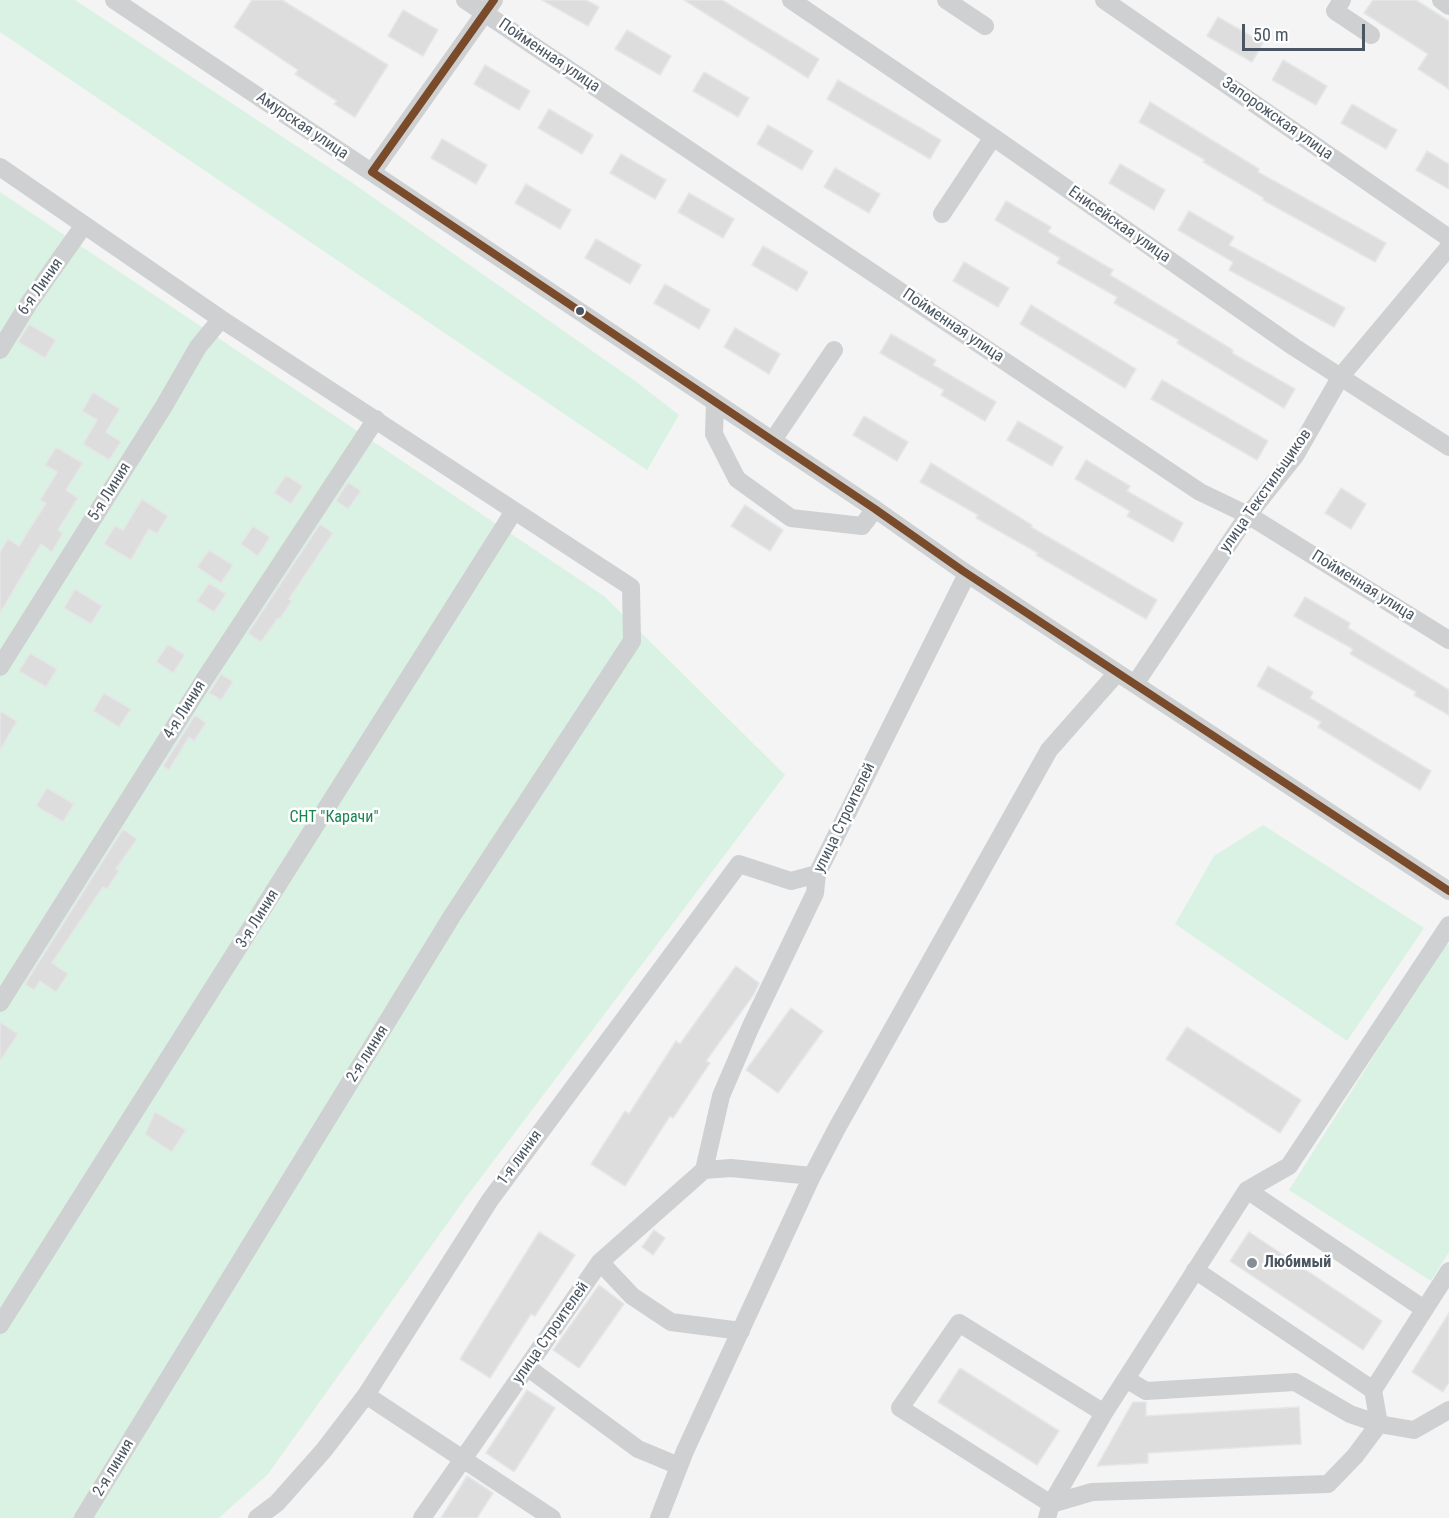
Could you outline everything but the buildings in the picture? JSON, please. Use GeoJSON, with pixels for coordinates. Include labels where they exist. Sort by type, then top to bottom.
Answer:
{"type":"FeatureCollection","features":[{"type":"Feature","properties":{"kind":"street","name":"Амурская улица"},"geometry":{"type":"LineString","coordinates":[[114,0],[876,509],[967,573],[1449,891]]}},
{"type":"Feature","properties":{"kind":"street","name":"Пойменная улица"},"geometry":{"type":"LineString","coordinates":[[465,0],[489,7],[1200,492],[1248,515],[1449,640]]}},
{"type":"Feature","properties":{"kind":"street","name":"Енисейская улица"},"geometry":{"type":"LineString","coordinates":[[791,0],[993,137],[1294,348],[1449,447]]}},
{"type":"Feature","properties":{"kind":"street"},"geometry":{"type":"LineString","coordinates":[[946,0],[985,26]]}},
{"type":"Feature","properties":{"kind":"street","name":"Запорожская улица"},"geometry":{"type":"LineString","coordinates":[[1104,0],[1449,238]]}},
{"type":"Feature","properties":{"kind":"street"},"geometry":{"type":"LineString","coordinates":[[1342,0],[1335,11],[1371,35]]}},
{"type":"Feature","properties":{"kind":"street"},"geometry":{"type":"LineString","coordinates":[[1441,0],[1449,6]]}},
{"type":"Feature","properties":{"kind":"street"},"geometry":{"type":"LineString","coordinates":[[372,172],[489,7]]}},
{"type":"Feature","properties":{"kind":"street"},"geometry":{"type":"LineString","coordinates":[[942,214],[993,137]]}},
{"type":"Feature","properties":{"kind":"street"},"geometry":{"type":"LineString","coordinates":[[0,167],[221,318],[514,511]]}},
{"type":"Feature","properties":{"kind":"street","name":"6-я Линия"},"geometry":{"type":"LineString","coordinates":[[0,350],[29,303],[84,225]]}},
{"type":"Feature","properties":{"kind":"street","name":"улица Текстильщиков"},"geometry":{"type":"LineString","coordinates":[[1135,684],[1248,515],[1295,456],[1341,376],[1449,247]]}},
{"type":"Feature","properties":{"kind":"street","name":"5-я Линия"},"geometry":{"type":"LineString","coordinates":[[0,667],[198,348],[221,318]]}},
{"type":"Feature","properties":{"kind":"street"},"geometry":{"type":"LineString","coordinates":[[772,440],[834,350]]}},
{"type":"Feature","properties":{"kind":"street"},"geometry":{"type":"LineString","coordinates":[[715,403],[714,434],[737,479],[791,518],[862,526],[876,509]]}},
{"type":"Feature","properties":{"kind":"street","name":"4-я Линия"},"geometry":{"type":"LineString","coordinates":[[0,1003],[204,680],[376,419]]}},
{"type":"Feature","properties":{"kind":"street","name":"2-я линия"},"geometry":{"type":"LineString","coordinates":[[83,1518],[452,916],[632,641],[631,587],[514,511]]}},
{"type":"Feature","properties":{"kind":"street","name":"3-я Линия"},"geometry":{"type":"LineString","coordinates":[[0,1325],[514,511]]}},
{"type":"Feature","properties":{"kind":"street","name":"улица Строителей"},"geometry":{"type":"LineString","coordinates":[[422,1518],[600,1262],[704,1170],[721,1096],[751,1026],[815,893],[817,874],[967,573]]}},
{"type":"Feature","properties":{"kind":"street"},"geometry":{"type":"LineString","coordinates":[[659,1518],[679,1466],[812,1176],[1049,750],[1117,673]]}},
{"type":"Feature","properties":{"kind":"street","name":"1-я линия"},"geometry":{"type":"LineString","coordinates":[[256,1518],[277,1503],[316,1459],[366,1395],[490,1200],[739,864],[791,881],[817,874]]}},
{"type":"Feature","properties":{"kind":"street"},"geometry":{"type":"LineString","coordinates":[[1049,1511],[1104,1413],[1247,1190],[1289,1166],[1449,925]]}},
{"type":"Feature","properties":{"kind":"street"},"geometry":{"type":"LineString","coordinates":[[704,1170],[731,1168],[812,1176]]}},
{"type":"Feature","properties":{"kind":"street"},"geometry":{"type":"LineString","coordinates":[[1247,1190],[1424,1309]]}},
{"type":"Feature","properties":{"kind":"street"},"geometry":{"type":"LineString","coordinates":[[600,1262],[632,1296],[671,1322],[741,1331]]}},
{"type":"Feature","properties":{"kind":"street"},"geometry":{"type":"LineString","coordinates":[[1195,1270],[1373,1390]]}},
{"type":"Feature","properties":{"kind":"street"},"geometry":{"type":"LineString","coordinates":[[1379,1424],[1373,1390],[1449,1270]]}},
{"type":"Feature","properties":{"kind":"street"},"geometry":{"type":"LineString","coordinates":[[1049,1511],[900,1408],[959,1323],[1104,1413]]}},
{"type":"Feature","properties":{"kind":"street"},"geometry":{"type":"LineString","coordinates":[[526,1367],[638,1449],[679,1466]]}},
{"type":"Feature","properties":{"kind":"street"},"geometry":{"type":"LineString","coordinates":[[1126,1378],[1146,1391],[1295,1382],[1350,1414],[1379,1424],[1414,1430],[1449,1410]]}},
{"type":"Feature","properties":{"kind":"street"},"geometry":{"type":"LineString","coordinates":[[366,1395],[465,1458],[552,1518]]}},
{"type":"Feature","properties":{"kind":"street"},"geometry":{"type":"LineString","coordinates":[[1049,1511],[1092,1492],[1328,1484],[1379,1424]]}},
{"type":"Feature","properties":{"kind":"green space"},"geometry":{"type":"Polygon","coordinates":[[[0,0],[75,0],[351,182],[638,383],[679,415],[647,470],[0,32],[0,0]]]}},
{"type":"Feature","properties":{"kind":"green space","name":"СНТ \"Карачи\""},"geometry":{"type":"Polygon","coordinates":[[[0,192],[604,596],[785,775],[467,1196],[268,1474],[219,1518],[0,1518],[0,192]]]}},
{"type":"Feature","properties":{"kind":"green space"},"geometry":{"type":"Polygon","coordinates":[[[1263,825],[1424,928],[1347,1041],[1175,924],[1214,856],[1263,825]]]}},
{"type":"Feature","properties":{"kind":"green space"},"geometry":{"type":"Polygon","coordinates":[[[1445,943],[1449,945],[1449,1252],[1431,1281],[1289,1190],[1445,943]]]}},
{"type":"Feature","properties":{"kind":"transit line"},"geometry":{"type":"LineString","coordinates":[[494,0],[372,172],[875,509],[963,571],[1449,891]]}},
{"type":"Feature","properties":{"kind":"place","name":"Любимый"},"geometry":{"type":"Point","coordinates":[1252,1263]}}]}
